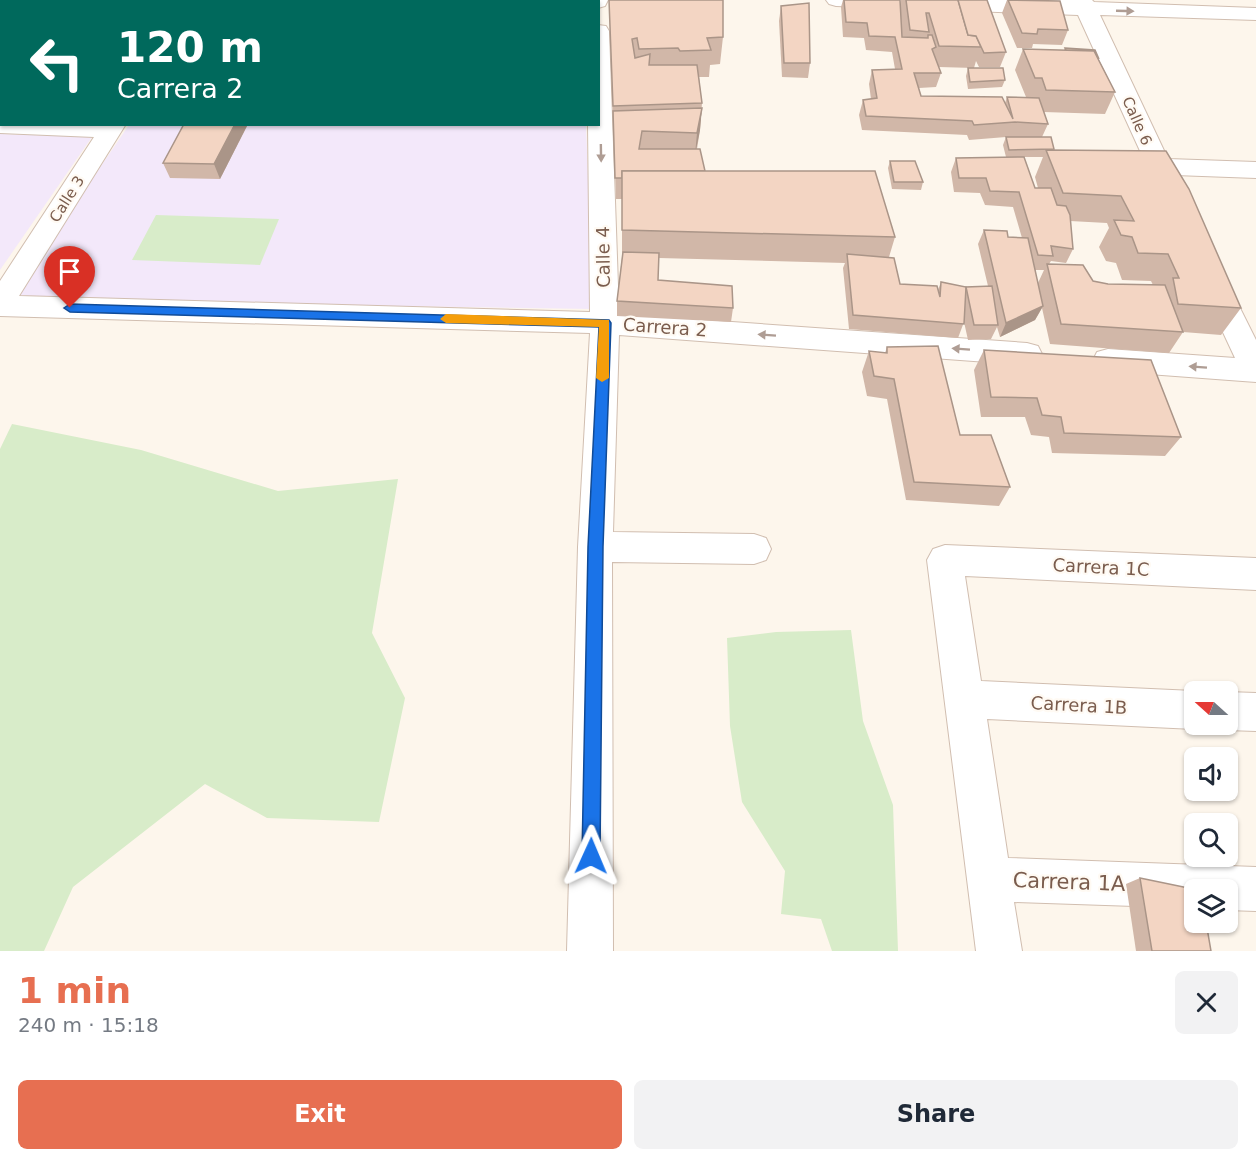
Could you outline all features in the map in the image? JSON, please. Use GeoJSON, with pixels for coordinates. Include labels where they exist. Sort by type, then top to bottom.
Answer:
{"type":"FeatureCollection","features":[{"type":"Feature","properties":{"kind":"street"},"geometry":{"type":"LineString","coordinates":[[836,0],[906,3]]}},
{"type":"Feature","properties":{"kind":"street"},"geometry":{"type":"LineString","coordinates":[[929,4],[1085,5],[1256,14]]}},
{"type":"Feature","properties":{"kind":"street","name":"Calle 6"},"geometry":{"type":"LineString","coordinates":[[1085,5],[1179,210]]}},
{"type":"Feature","properties":{"kind":"street","name":"Calle 4"},"geometry":{"type":"LineString","coordinates":[[590,951],[595,547],[605,323],[600,114]]}},
{"type":"Feature","properties":{"kind":"street"},"geometry":{"type":"LineString","coordinates":[[0,126],[112,127]]}},
{"type":"Feature","properties":{"kind":"street","name":"Calle 3"},"geometry":{"type":"LineString","coordinates":[[0,305],[112,127]]}},
{"type":"Feature","properties":{"kind":"street"},"geometry":{"type":"LineString","coordinates":[[1158,167],[1256,170]]}},
{"type":"Feature","properties":{"kind":"street"},"geometry":{"type":"LineString","coordinates":[[1204,263],[1256,371]]}},
{"type":"Feature","properties":{"kind":"street","name":"Carrera 2"},"geometry":{"type":"LineString","coordinates":[[0,305],[605,323],[1256,371]]}},
{"type":"Feature","properties":{"kind":"street"},"geometry":{"type":"LineString","coordinates":[[595,547],[754,549]]}},
{"type":"Feature","properties":{"kind":"street","name":"Carrera 1C"},"geometry":{"type":"LineString","coordinates":[[965,699],[945,560],[1256,574]]}},
{"type":"Feature","properties":{"kind":"street"},"geometry":{"type":"LineString","coordinates":[[965,699],[999,951]]}},
{"type":"Feature","properties":{"kind":"street","name":"Carrera 1B"},"geometry":{"type":"LineString","coordinates":[[965,699],[1184,710]]}},
{"type":"Feature","properties":{"kind":"street"},"geometry":{"type":"LineString","coordinates":[[1238,711],[1256,712]]}},
{"type":"Feature","properties":{"kind":"street","name":"Carrera 1A"},"geometry":{"type":"LineString","coordinates":[[989,879],[1256,889]]}},
{"type":"Feature","properties":{"kind":"shaded area"},"geometry":{"type":"Polygon","coordinates":[[[128,126],[586,126],[593,309],[9,300],[128,126]]]}},
{"type":"Feature","properties":{"kind":"shaded area"},"geometry":{"type":"Polygon","coordinates":[[[0,134],[92,137],[0,270],[0,134]]]}},
{"type":"Feature","properties":{"kind":"green space"},"geometry":{"type":"Polygon","coordinates":[[[156,215],[279,219],[260,265],[132,260],[156,215]]]}},
{"type":"Feature","properties":{"kind":"green space"},"geometry":{"type":"Polygon","coordinates":[[[12,424],[141,450],[278,491],[398,479],[372,633],[405,698],[379,822],[267,818],[205,784],[73,887],[44,951],[0,951],[0,449],[12,424]]]}},
{"type":"Feature","properties":{"kind":"green space"},"geometry":{"type":"Polygon","coordinates":[[[851,630],[863,721],[893,805],[898,951],[832,951],[821,919],[781,914],[785,871],[742,802],[730,726],[727,638],[776,632],[851,630]]]}},
{"type":"Feature","properties":{"kind":"building"},"geometry":{"type":"Polygon","coordinates":[[[609,0],[723,0],[723,37],[707,38],[711,50],[639,49],[637,38],[632,39],[635,58],[650,54],[649,65],[697,65],[702,103],[613,106],[609,0]]]}},
{"type":"Feature","properties":{"kind":"building"},"geometry":{"type":"Polygon","coordinates":[[[844,0],[900,0],[902,37],[928,38],[928,35],[932,35],[936,47],[932,49],[941,73],[914,73],[921,96],[1002,97],[1013,119],[1007,97],[1039,98],[1048,124],[1015,122],[974,125],[972,121],[866,116],[863,100],[877,98],[872,70],[902,69],[895,37],[869,36],[867,23],[846,22],[844,0]]]}},
{"type":"Feature","properties":{"kind":"building"},"geometry":{"type":"Polygon","coordinates":[[[906,0],[958,0],[968,35],[976,36],[981,47],[939,46],[929,13],[926,13],[929,32],[910,30],[906,0]]]}},
{"type":"Feature","properties":{"kind":"building"},"geometry":{"type":"Polygon","coordinates":[[[958,0],[987,0],[1006,52],[984,53],[976,36],[968,35],[958,0]]]}},
{"type":"Feature","properties":{"kind":"building"},"geometry":{"type":"Polygon","coordinates":[[[1008,0],[1060,1],[1068,30],[1038,29],[1037,34],[1022,33],[1008,0]]]}},
{"type":"Feature","properties":{"kind":"building"},"geometry":{"type":"Polygon","coordinates":[[[809,3],[810,63],[784,63],[781,6],[809,3]]]}},
{"type":"Feature","properties":{"kind":"building"},"geometry":{"type":"Polygon","coordinates":[[[1065,48],[1095,50],[1099,59],[1094,51],[1066,50],[1065,48]]]}},
{"type":"Feature","properties":{"kind":"building"},"geometry":{"type":"Polygon","coordinates":[[[1023,49],[1094,51],[1115,92],[1046,90],[1042,78],[1035,78],[1023,49]]]}},
{"type":"Feature","properties":{"kind":"building"},"geometry":{"type":"Polygon","coordinates":[[[968,68],[1003,68],[1005,80],[970,82],[968,68]]]}},
{"type":"Feature","properties":{"kind":"building"},"geometry":{"type":"Polygon","coordinates":[[[702,108],[697,133],[642,131],[639,149],[700,149],[705,171],[622,171],[622,178],[615,178],[613,111],[702,108]]]}},
{"type":"Feature","properties":{"kind":"building"},"geometry":{"type":"Polygon","coordinates":[[[183,126],[234,126],[214,164],[163,163],[183,126]]]}},
{"type":"Feature","properties":{"kind":"building"},"geometry":{"type":"Polygon","coordinates":[[[1006,137],[1051,137],[1054,149],[1009,150],[1006,137]]]}},
{"type":"Feature","properties":{"kind":"building"},"geometry":{"type":"Polygon","coordinates":[[[1046,150],[1166,151],[1189,189],[1241,308],[1178,304],[1173,278],[1179,278],[1168,254],[1138,253],[1132,237],[1121,235],[1114,220],[1134,221],[1121,196],[1063,193],[1046,150]]]}},
{"type":"Feature","properties":{"kind":"building"},"geometry":{"type":"Polygon","coordinates":[[[1024,157],[1035,188],[1051,188],[1057,205],[1066,206],[1070,215],[1073,249],[1051,246],[1053,256],[1038,255],[1019,192],[990,191],[986,178],[959,178],[956,158],[1024,157]]]}},
{"type":"Feature","properties":{"kind":"building"},"geometry":{"type":"Polygon","coordinates":[[[890,161],[915,161],[923,182],[894,182],[890,161]]]}},
{"type":"Feature","properties":{"kind":"building"},"geometry":{"type":"Polygon","coordinates":[[[622,171],[875,171],[895,237],[622,230],[622,171]]]}},
{"type":"Feature","properties":{"kind":"building"},"geometry":{"type":"Polygon","coordinates":[[[984,230],[1007,231],[1008,237],[1028,238],[1043,306],[1006,323],[984,230]]]}},
{"type":"Feature","properties":{"kind":"building"},"geometry":{"type":"Polygon","coordinates":[[[623,252],[659,253],[658,280],[732,286],[733,308],[617,301],[623,252]]]}},
{"type":"Feature","properties":{"kind":"building"},"geometry":{"type":"Polygon","coordinates":[[[847,254],[894,258],[900,284],[937,286],[940,297],[941,282],[966,287],[964,324],[853,315],[847,254]]]}},
{"type":"Feature","properties":{"kind":"building"},"geometry":{"type":"Polygon","coordinates":[[[1047,264],[1083,265],[1093,281],[1108,284],[1165,285],[1183,332],[1061,324],[1047,264]]]}},
{"type":"Feature","properties":{"kind":"building"},"geometry":{"type":"Polygon","coordinates":[[[992,286],[998,325],[974,325],[966,287],[992,286]]]}},
{"type":"Feature","properties":{"kind":"building"},"geometry":{"type":"Polygon","coordinates":[[[938,346],[960,435],[991,435],[1010,487],[914,482],[894,379],[874,376],[869,351],[887,353],[887,347],[938,346]]]}},
{"type":"Feature","properties":{"kind":"building"},"geometry":{"type":"Polygon","coordinates":[[[984,350],[1151,360],[1181,437],[1064,433],[1061,417],[1042,415],[1037,398],[991,397],[984,350]]]}},
{"type":"Feature","properties":{"kind":"building"},"geometry":{"type":"Polygon","coordinates":[[[1140,878],[1184,887],[1184,933],[1208,933],[1211,951],[1152,951],[1140,878]]]}},
{"type":"Feature","properties":{"kind":"slow traffic"},"geometry":{"type":"LineString","coordinates":[[446,319],[605,323],[602,378]]}},
{"type":"Feature","properties":{"kind":"route"},"geometry":{"type":"LineString","coordinates":[[70,308],[605,323],[595,547],[591,856]]}}]}
